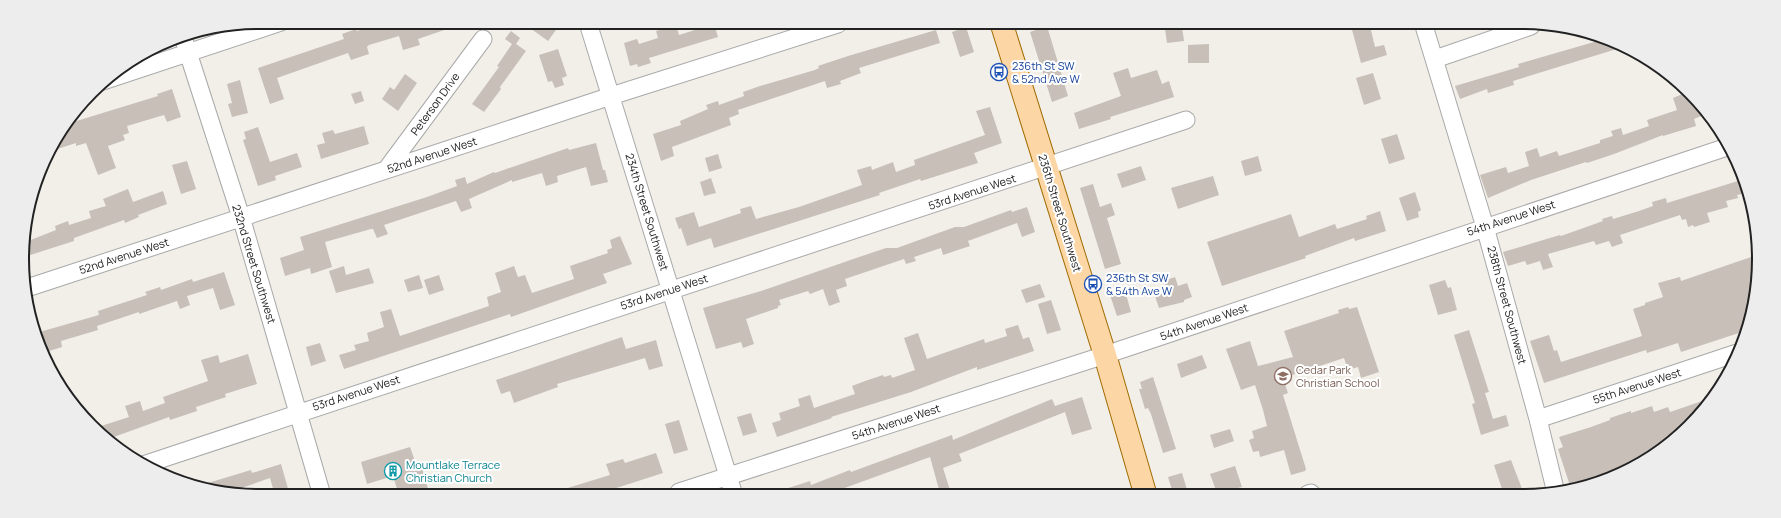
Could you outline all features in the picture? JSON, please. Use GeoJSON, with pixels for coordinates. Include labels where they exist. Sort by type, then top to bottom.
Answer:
{"type":"FeatureCollection","features":[{"type":"Feature","properties":{"kind":"main road","name":"236th Street Southwest"},"geometry":{"type":"LineString","coordinates":[[1003,29],[1105,355],[1144,489]]}},
{"type":"Feature","properties":{"kind":"street"},"geometry":{"type":"LineString","coordinates":[[129,70],[185,45],[252,29]]}},
{"type":"Feature","properties":{"kind":"street","name":"234th Street Southwest"},"geometry":{"type":"LineString","coordinates":[[590,29],[732,489]]}},
{"type":"Feature","properties":{"kind":"street","name":"52nd Avenue West"},"geometry":{"type":"LineString","coordinates":[[31,287],[611,96],[822,29]]}},
{"type":"Feature","properties":{"kind":"street","name":"238th Street Southwest"},"geometry":{"type":"LineString","coordinates":[[1425,29],[1485,227],[1538,419],[1554,487]]}},
{"type":"Feature","properties":{"kind":"street"},"geometry":{"type":"LineString","coordinates":[[1434,59],[1522,29]]}},
{"type":"Feature","properties":{"kind":"street","name":"Peterson Drive"},"geometry":{"type":"LineString","coordinates":[[386,170],[483,39]]}},
{"type":"Feature","properties":{"kind":"street","name":"232nd Street Southwest"},"geometry":{"type":"LineString","coordinates":[[185,45],[241,217],[320,489]]}},
{"type":"Feature","properties":{"kind":"street","name":"53rd Avenue West"},"geometry":{"type":"LineString","coordinates":[[152,462],[298,412],[1046,168],[1186,120]]}},
{"type":"Feature","properties":{"kind":"street","name":"54th Avenue West"},"geometry":{"type":"LineString","coordinates":[[688,489],[1105,355],[1723,148]]}},
{"type":"Feature","properties":{"kind":"street","name":"55th Avenue West"},"geometry":{"type":"LineString","coordinates":[[1538,419],[1731,355]]}},
{"type":"Feature","properties":{"kind":"building"},"geometry":{"type":"Polygon","coordinates":[[[356,29],[357,31],[363,29],[447,29],[418,39],[420,45],[403,50],[399,36],[369,45],[367,47],[369,54],[351,60],[348,53],[277,78],[284,99],[270,104],[258,68],[344,39],[342,34],[356,29]]]}},
{"type":"Feature","properties":{"kind":"building"},"geometry":{"type":"Polygon","coordinates":[[[531,29],[557,29],[548,41],[531,29]]]}},
{"type":"Feature","properties":{"kind":"building"},"geometry":{"type":"Polygon","coordinates":[[[663,29],[677,29],[679,35],[698,29],[716,29],[718,37],[649,58],[651,63],[638,67],[637,64],[630,66],[624,43],[637,39],[639,44],[658,38],[656,31],[663,29]]]}},
{"type":"Feature","properties":{"kind":"building"},"geometry":{"type":"Polygon","coordinates":[[[960,29],[967,29],[974,52],[960,57],[952,32],[960,29]]]}},
{"type":"Feature","properties":{"kind":"building"},"geometry":{"type":"Polygon","coordinates":[[[1038,29],[1048,29],[1068,96],[1052,102],[1030,32],[1038,29]]]}},
{"type":"Feature","properties":{"kind":"building"},"geometry":{"type":"Polygon","coordinates":[[[1165,29],[1182,29],[1184,41],[1167,43],[1165,29]]]}},
{"type":"Feature","properties":{"kind":"building"},"geometry":{"type":"Polygon","coordinates":[[[1352,29],[1371,29],[1375,47],[1384,45],[1387,55],[1361,63],[1352,29]]]}},
{"type":"Feature","properties":{"kind":"building"},"geometry":{"type":"Polygon","coordinates":[[[936,30],[940,43],[859,68],[861,73],[840,81],[841,84],[827,88],[825,81],[738,110],[739,114],[729,118],[731,125],[672,147],[674,156],[661,161],[653,134],[681,125],[680,121],[708,109],[706,105],[718,101],[719,105],[744,96],[743,92],[760,86],[815,70],[819,68],[818,66],[848,56],[936,30]]]}},
{"type":"Feature","properties":{"kind":"building"},"geometry":{"type":"Polygon","coordinates":[[[511,31],[520,38],[516,44],[526,51],[484,112],[472,104],[499,67],[497,66],[512,44],[505,39],[511,31]]]}},
{"type":"Feature","properties":{"kind":"building"},"geometry":{"type":"Polygon","coordinates":[[[1597,41],[1616,49],[1513,81],[1514,85],[1488,93],[1487,89],[1460,99],[1455,86],[1519,67],[1518,64],[1597,41]]]}},
{"type":"Feature","properties":{"kind":"building"},"geometry":{"type":"Polygon","coordinates":[[[1209,44],[1209,63],[1188,63],[1188,45],[1209,44]]]}},
{"type":"Feature","properties":{"kind":"building"},"geometry":{"type":"Polygon","coordinates":[[[558,49],[567,76],[562,78],[564,85],[555,88],[552,81],[548,82],[539,55],[558,49]]]}},
{"type":"Feature","properties":{"kind":"building"},"geometry":{"type":"Polygon","coordinates":[[[1128,68],[1131,78],[1157,70],[1162,84],[1169,81],[1174,97],[1110,117],[1111,119],[1079,129],[1074,113],[1121,96],[1113,73],[1128,68]]]}},
{"type":"Feature","properties":{"kind":"building"},"geometry":{"type":"Polygon","coordinates":[[[1373,73],[1381,99],[1364,105],[1356,78],[1373,73]]]}},
{"type":"Feature","properties":{"kind":"building"},"geometry":{"type":"Polygon","coordinates":[[[405,74],[417,83],[398,111],[382,99],[390,87],[394,90],[405,74]]]}},
{"type":"Feature","properties":{"kind":"building"},"geometry":{"type":"Polygon","coordinates":[[[240,80],[248,113],[232,117],[228,104],[232,103],[227,84],[240,80]]]}},
{"type":"Feature","properties":{"kind":"building"},"geometry":{"type":"Polygon","coordinates":[[[172,89],[181,117],[167,122],[164,115],[127,126],[129,133],[123,135],[125,140],[108,146],[116,168],[98,175],[86,143],[76,146],[76,143],[57,149],[75,121],[158,96],[157,94],[172,89]]]}},
{"type":"Feature","properties":{"kind":"building"},"geometry":{"type":"Polygon","coordinates":[[[361,91],[364,101],[355,104],[351,94],[361,91]]]}},
{"type":"Feature","properties":{"kind":"building"},"geometry":{"type":"Polygon","coordinates":[[[1683,94],[1695,107],[1702,116],[1694,119],[1696,126],[1663,135],[1614,154],[1531,180],[1488,198],[1480,175],[1506,167],[1508,173],[1529,166],[1525,152],[1537,148],[1540,157],[1557,151],[1559,156],[1600,143],[1600,140],[1613,136],[1611,131],[1621,128],[1623,135],[1649,126],[1647,120],[1677,110],[1673,98],[1683,94]]]}},
{"type":"Feature","properties":{"kind":"building"},"geometry":{"type":"Polygon","coordinates":[[[990,107],[1002,143],[974,153],[978,163],[921,181],[920,179],[879,193],[880,195],[714,248],[711,238],[687,246],[681,228],[679,229],[675,218],[694,212],[699,227],[741,213],[740,209],[751,206],[756,219],[799,207],[862,185],[857,170],[871,166],[872,170],[893,162],[896,172],[915,165],[914,160],[985,135],[976,111],[990,107]]]}},
{"type":"Feature","properties":{"kind":"building"},"geometry":{"type":"Polygon","coordinates":[[[364,126],[369,144],[321,159],[317,145],[325,143],[322,133],[333,130],[335,134],[364,126]]]}},
{"type":"Feature","properties":{"kind":"building"},"geometry":{"type":"Polygon","coordinates":[[[258,127],[270,162],[297,153],[302,167],[275,176],[276,180],[258,186],[243,140],[246,139],[244,132],[258,127]]]}},
{"type":"Feature","properties":{"kind":"building"},"geometry":{"type":"Polygon","coordinates":[[[1397,134],[1405,159],[1389,164],[1381,139],[1397,134]]]}},
{"type":"Feature","properties":{"kind":"building"},"geometry":{"type":"Polygon","coordinates":[[[596,143],[603,170],[605,170],[608,182],[591,186],[586,167],[557,176],[558,182],[546,186],[542,173],[512,182],[512,180],[469,199],[472,208],[461,212],[456,201],[384,225],[388,234],[377,238],[373,229],[371,229],[325,242],[332,267],[311,274],[310,268],[285,276],[280,258],[304,250],[300,237],[457,186],[455,180],[465,177],[467,184],[494,172],[495,173],[568,148],[569,150],[596,143]]]}},
{"type":"Feature","properties":{"kind":"building"},"geometry":{"type":"Polygon","coordinates":[[[718,154],[722,168],[709,172],[705,158],[718,154]]]}},
{"type":"Feature","properties":{"kind":"building"},"geometry":{"type":"Polygon","coordinates":[[[1258,156],[1262,171],[1245,176],[1241,161],[1258,156]]]}},
{"type":"Feature","properties":{"kind":"building"},"geometry":{"type":"Polygon","coordinates":[[[187,161],[196,189],[181,194],[172,165],[187,161]]]}},
{"type":"Feature","properties":{"kind":"building"},"geometry":{"type":"Polygon","coordinates":[[[1141,166],[1146,180],[1122,188],[1117,174],[1141,166]]]}},
{"type":"Feature","properties":{"kind":"building"},"geometry":{"type":"Polygon","coordinates":[[[1213,176],[1219,195],[1178,209],[1171,188],[1213,176]]]}},
{"type":"Feature","properties":{"kind":"building"},"geometry":{"type":"Polygon","coordinates":[[[711,178],[716,193],[704,196],[700,182],[711,178]]]}},
{"type":"Feature","properties":{"kind":"building"},"geometry":{"type":"Polygon","coordinates":[[[1738,181],[1743,194],[1737,195],[1738,198],[1726,201],[1728,207],[1707,213],[1710,222],[1694,227],[1693,225],[1688,227],[1686,219],[1682,220],[1680,215],[1620,235],[1623,243],[1612,247],[1609,241],[1596,245],[1594,241],[1548,254],[1553,267],[1543,270],[1540,261],[1527,265],[1525,261],[1508,266],[1503,252],[1560,235],[1561,236],[1603,221],[1602,219],[1612,216],[1613,219],[1639,211],[1653,206],[1652,202],[1666,198],[1667,203],[1738,181]]]}},
{"type":"Feature","properties":{"kind":"building"},"geometry":{"type":"Polygon","coordinates":[[[1093,184],[1100,207],[1111,203],[1115,215],[1107,218],[1121,264],[1105,269],[1080,188],[1093,184]]]}},
{"type":"Feature","properties":{"kind":"building"},"geometry":{"type":"Polygon","coordinates":[[[128,189],[133,202],[163,191],[167,204],[138,215],[139,217],[125,223],[124,220],[74,238],[74,241],[29,255],[29,240],[56,230],[55,226],[68,221],[69,225],[91,218],[89,211],[106,206],[103,199],[128,189]]]}},
{"type":"Feature","properties":{"kind":"building"},"geometry":{"type":"Polygon","coordinates":[[[1415,192],[1421,210],[1418,212],[1419,217],[1407,221],[1399,198],[1415,192]]]}},
{"type":"Feature","properties":{"kind":"building"},"geometry":{"type":"Polygon","coordinates":[[[1027,207],[1035,232],[1022,237],[1017,223],[968,241],[970,246],[943,255],[941,248],[914,257],[916,261],[906,264],[904,259],[845,279],[847,286],[836,290],[840,302],[829,306],[823,289],[810,294],[808,291],[779,300],[781,305],[778,306],[778,308],[746,319],[754,344],[743,348],[741,342],[716,349],[703,308],[761,291],[886,248],[897,248],[955,227],[964,227],[1011,210],[1012,212],[1027,207]]]}},
{"type":"Feature","properties":{"kind":"building"},"geometry":{"type":"Polygon","coordinates":[[[1380,211],[1386,231],[1355,241],[1354,238],[1305,256],[1306,258],[1222,286],[1207,242],[1291,214],[1299,237],[1335,224],[1337,229],[1367,219],[1366,216],[1380,211]]]}},
{"type":"Feature","properties":{"kind":"building"},"geometry":{"type":"Polygon","coordinates":[[[620,236],[632,264],[603,274],[607,283],[511,317],[510,314],[344,369],[339,355],[356,350],[354,345],[369,341],[367,333],[384,327],[380,312],[391,309],[400,336],[489,306],[487,297],[501,292],[495,273],[514,266],[518,277],[525,275],[532,293],[574,279],[570,266],[608,253],[607,250],[612,248],[610,240],[620,236]]]}},
{"type":"Feature","properties":{"kind":"building"},"geometry":{"type":"Polygon","coordinates":[[[1752,257],[1752,274],[1748,304],[1740,333],[1681,352],[1678,343],[1647,353],[1646,350],[1544,383],[1530,341],[1549,335],[1554,351],[1557,350],[1561,362],[1642,336],[1633,309],[1663,297],[1658,283],[1680,277],[1681,281],[1752,257]]]}},
{"type":"Feature","properties":{"kind":"building"},"geometry":{"type":"Polygon","coordinates":[[[344,266],[346,275],[369,268],[374,283],[336,293],[329,271],[344,266]]]}},
{"type":"Feature","properties":{"kind":"building"},"geometry":{"type":"Polygon","coordinates":[[[224,272],[235,305],[220,310],[213,288],[187,296],[190,305],[180,309],[177,301],[139,314],[139,312],[97,326],[98,330],[61,341],[62,347],[49,351],[41,333],[41,332],[99,315],[98,311],[147,295],[145,292],[160,287],[161,290],[192,279],[193,282],[224,272]]]}},
{"type":"Feature","properties":{"kind":"building"},"geometry":{"type":"Polygon","coordinates":[[[419,275],[423,288],[408,292],[404,280],[419,275]]]}},
{"type":"Feature","properties":{"kind":"building"},"geometry":{"type":"Polygon","coordinates":[[[439,275],[444,290],[429,295],[424,280],[439,275]]]}},
{"type":"Feature","properties":{"kind":"building"},"geometry":{"type":"Polygon","coordinates":[[[1175,277],[1178,286],[1187,283],[1192,297],[1184,300],[1184,302],[1159,308],[1155,296],[1168,292],[1164,281],[1175,277]]]}},
{"type":"Feature","properties":{"kind":"building"},"geometry":{"type":"Polygon","coordinates":[[[1445,280],[1448,288],[1451,287],[1457,310],[1438,315],[1429,285],[1445,280]]]}},
{"type":"Feature","properties":{"kind":"building"},"geometry":{"type":"Polygon","coordinates":[[[1040,284],[1045,297],[1026,303],[1021,290],[1040,284]]]}},
{"type":"Feature","properties":{"kind":"building"},"geometry":{"type":"Polygon","coordinates":[[[1124,287],[1131,312],[1117,316],[1109,292],[1124,287]]]}},
{"type":"Feature","properties":{"kind":"building"},"geometry":{"type":"Polygon","coordinates":[[[1051,300],[1061,330],[1047,334],[1038,304],[1051,300]]]}},
{"type":"Feature","properties":{"kind":"building"},"geometry":{"type":"Polygon","coordinates":[[[1348,307],[1349,309],[1357,307],[1379,372],[1361,378],[1358,367],[1348,370],[1344,358],[1283,378],[1288,393],[1283,395],[1306,469],[1305,471],[1291,475],[1284,450],[1260,457],[1259,451],[1253,452],[1249,440],[1254,438],[1252,431],[1267,426],[1263,410],[1255,385],[1241,390],[1226,349],[1250,341],[1258,366],[1293,357],[1284,331],[1339,313],[1338,310],[1348,307]]]}},
{"type":"Feature","properties":{"kind":"building"},"geometry":{"type":"Polygon","coordinates":[[[1018,325],[1023,339],[1029,337],[1034,351],[977,370],[977,367],[911,392],[831,417],[832,418],[777,437],[772,423],[781,420],[779,413],[800,406],[798,399],[810,395],[814,408],[855,394],[852,386],[865,381],[883,375],[884,377],[891,375],[892,378],[915,370],[904,338],[918,333],[927,359],[984,339],[985,343],[1007,336],[1005,329],[1018,325]]]}},
{"type":"Feature","properties":{"kind":"building"},"geometry":{"type":"Polygon","coordinates":[[[1469,330],[1489,392],[1485,393],[1493,419],[1506,415],[1509,426],[1481,435],[1472,404],[1475,403],[1454,335],[1469,330]]]}},
{"type":"Feature","properties":{"kind":"building"},"geometry":{"type":"Polygon","coordinates":[[[622,337],[626,349],[656,340],[663,366],[649,370],[645,358],[557,384],[558,387],[514,403],[510,391],[501,394],[496,380],[622,337]]]}},
{"type":"Feature","properties":{"kind":"building"},"geometry":{"type":"Polygon","coordinates":[[[320,343],[326,361],[311,366],[306,347],[320,343]]]}},
{"type":"Feature","properties":{"kind":"building"},"geometry":{"type":"Polygon","coordinates":[[[248,354],[257,384],[225,394],[226,397],[196,407],[197,411],[170,420],[169,417],[114,437],[101,426],[129,417],[125,406],[140,401],[143,411],[165,403],[163,397],[208,381],[201,360],[218,355],[220,363],[248,354]]]}},
{"type":"Feature","properties":{"kind":"building"},"geometry":{"type":"Polygon","coordinates":[[[1202,355],[1207,368],[1181,378],[1177,364],[1202,355]]]}},
{"type":"Feature","properties":{"kind":"building"},"geometry":{"type":"Polygon","coordinates":[[[1153,377],[1176,449],[1163,453],[1151,414],[1148,408],[1145,409],[1139,389],[1142,389],[1140,382],[1153,377]]]}},
{"type":"Feature","properties":{"kind":"building"},"geometry":{"type":"Polygon","coordinates":[[[1082,397],[1092,429],[1072,435],[1065,412],[959,454],[962,461],[943,468],[950,489],[939,489],[930,457],[842,489],[785,489],[810,481],[811,485],[952,435],[953,440],[1052,399],[1055,406],[1082,397]]]}},
{"type":"Feature","properties":{"kind":"building"},"geometry":{"type":"Polygon","coordinates":[[[1703,401],[1685,422],[1650,450],[1624,465],[1596,477],[1569,484],[1558,449],[1563,447],[1559,437],[1591,427],[1610,420],[1610,418],[1631,411],[1631,413],[1652,406],[1654,412],[1668,407],[1670,412],[1703,401]]]}},
{"type":"Feature","properties":{"kind":"building"},"geometry":{"type":"Polygon","coordinates":[[[751,413],[757,432],[743,436],[737,417],[751,413]]]}},
{"type":"Feature","properties":{"kind":"building"},"geometry":{"type":"Polygon","coordinates":[[[679,420],[688,450],[674,454],[665,424],[679,420]]]}},
{"type":"Feature","properties":{"kind":"building"},"geometry":{"type":"Polygon","coordinates":[[[1230,429],[1234,441],[1214,448],[1210,435],[1230,429]]]}},
{"type":"Feature","properties":{"kind":"building","name":"Mountlake Terrace Christian Church"},"geometry":{"type":"Polygon","coordinates":[[[410,447],[417,467],[421,465],[428,489],[397,489],[393,476],[367,484],[361,462],[410,447]]]}},
{"type":"Feature","properties":{"kind":"building"},"geometry":{"type":"Polygon","coordinates":[[[656,453],[663,473],[613,489],[564,489],[610,475],[606,464],[623,459],[625,463],[656,453]]]}},
{"type":"Feature","properties":{"kind":"building"},"geometry":{"type":"Polygon","coordinates":[[[1511,460],[1522,489],[1502,489],[1494,465],[1511,460]]]}},
{"type":"Feature","properties":{"kind":"building"},"geometry":{"type":"Polygon","coordinates":[[[281,464],[288,489],[273,489],[270,478],[240,488],[207,483],[251,470],[252,473],[281,464]]]}},
{"type":"Feature","properties":{"kind":"building"},"geometry":{"type":"Polygon","coordinates":[[[1235,466],[1242,487],[1234,489],[1216,489],[1210,474],[1235,466]]]}},
{"type":"Feature","properties":{"kind":"building"},"geometry":{"type":"Polygon","coordinates":[[[1182,473],[1187,489],[1172,489],[1168,477],[1182,473]]]}},
{"type":"Feature","properties":{"kind":"place","name":"236th St SW & 52nd Ave W"},"geometry":{"type":"Point","coordinates":[999,72]}},
{"type":"Feature","properties":{"kind":"place","name":"236th St SW & 54th Ave W"},"geometry":{"type":"Point","coordinates":[1093,284]}},
{"type":"Feature","properties":{"kind":"place","name":"Cedar Park Christian School"},"geometry":{"type":"Point","coordinates":[1283,376]}},
{"type":"Feature","properties":{"kind":"place","name":"Mountlake Terrace Christian Church"},"geometry":{"type":"Point","coordinates":[393,471]}}]}
